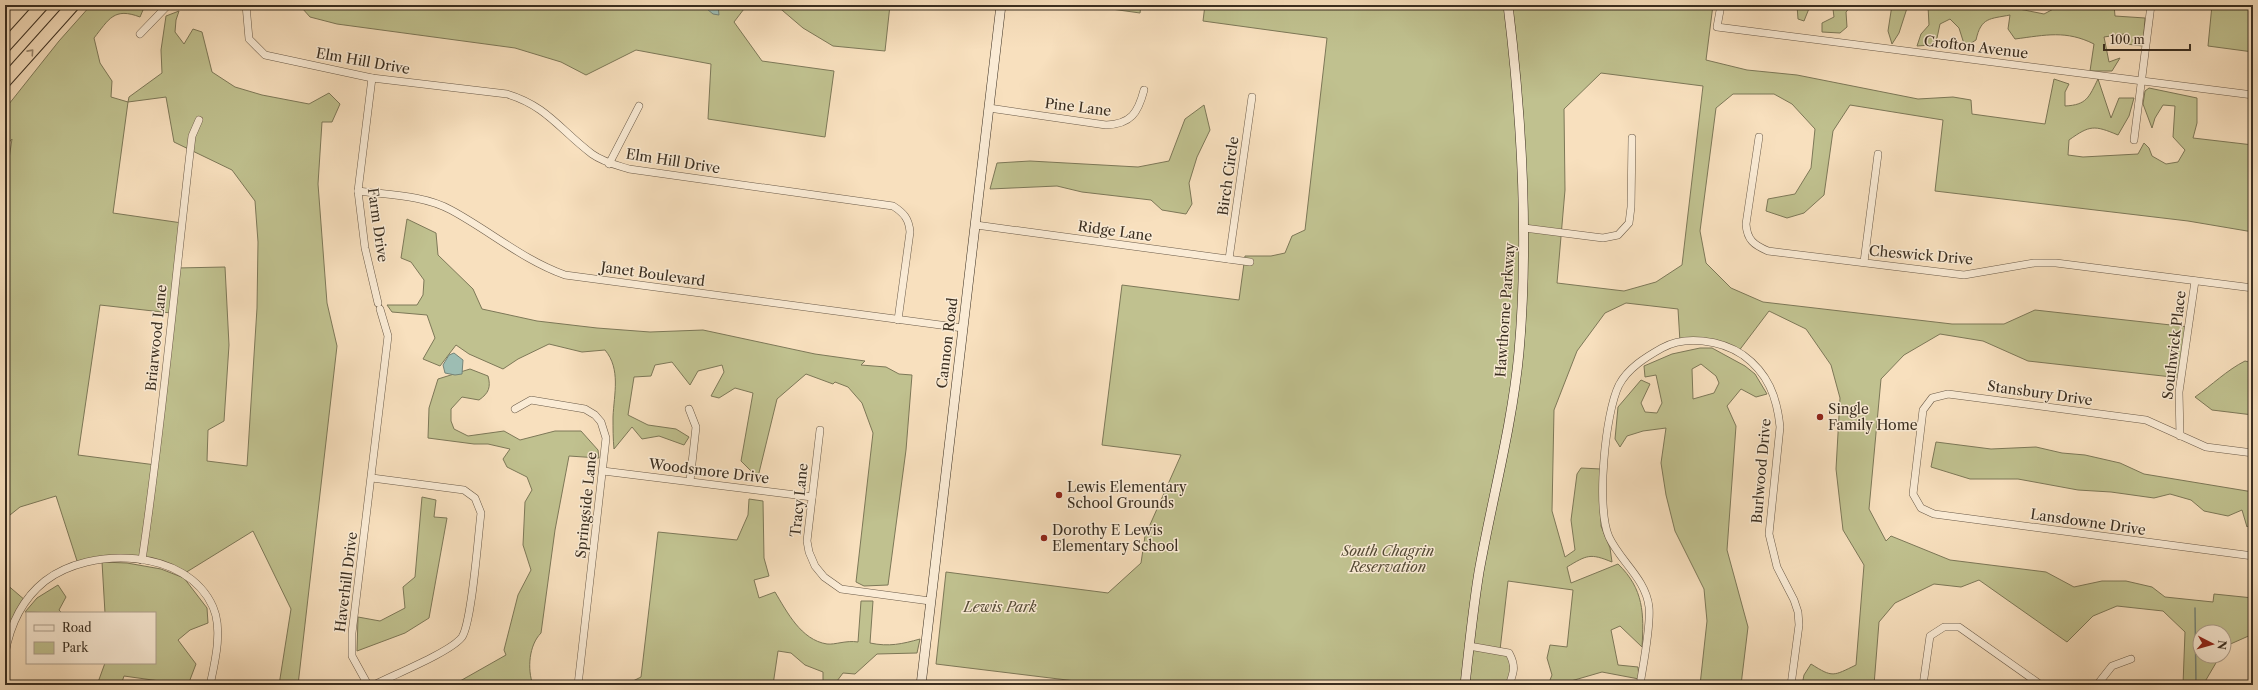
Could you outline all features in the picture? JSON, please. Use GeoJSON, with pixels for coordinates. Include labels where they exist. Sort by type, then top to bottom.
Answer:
{"type":"FeatureCollection","features":[{"type":"Feature","properties":{"kind":"highway"},"geometry":{"type":"LineString","coordinates":[[5,46],[42,5]]}},
{"type":"Feature","properties":{"kind":"highway"},"geometry":{"type":"LineString","coordinates":[[5,81],[73,5]]}},
{"type":"Feature","properties":{"kind":"main road","name":"Cannon Road"},"geometry":{"type":"LineString","coordinates":[[921,685],[1001,5]]}},
{"type":"Feature","properties":{"kind":"main road","name":"Hawthorne Parkway"},"geometry":{"type":"LineString","coordinates":[[1466,685],[1469,646],[1479,573],[1505,448],[1519,352],[1524,228],[1516,71],[1508,5]]}},
{"type":"Feature","properties":{"kind":"street"},"geometry":{"type":"LineString","coordinates":[[140,34],[168,5]]}},
{"type":"Feature","properties":{"kind":"street","name":"Elm Hill Drive"},"geometry":{"type":"LineString","coordinates":[[246,5],[249,39],[265,55],[372,78],[507,94],[526,100],[538,107],[593,154],[609,164],[629,169],[893,206],[902,211],[909,221],[910,232],[898,320]]}},
{"type":"Feature","properties":{"kind":"street","name":"Crofton Avenue"},"geometry":{"type":"LineString","coordinates":[[1721,5],[1717,27],[2253,95]]}},
{"type":"Feature","properties":{"kind":"street"},"geometry":{"type":"LineString","coordinates":[[2134,140],[2151,5]]}},
{"type":"Feature","properties":{"kind":"street","name":"Farm Drive"},"geometry":{"type":"LineString","coordinates":[[372,78],[358,190],[365,248],[388,336],[372,478]]}},
{"type":"Feature","properties":{"kind":"street","name":"Pine Lane"},"geometry":{"type":"LineString","coordinates":[[989,108],[1106,125],[1121,124],[1132,116],[1140,104],[1144,90]]}},
{"type":"Feature","properties":{"kind":"street","name":"Birch Circle"},"geometry":{"type":"LineString","coordinates":[[1229,260],[1252,97]]}},
{"type":"Feature","properties":{"kind":"street"},"geometry":{"type":"LineString","coordinates":[[609,164],[639,106]]}},
{"type":"Feature","properties":{"kind":"street","name":"Briarwood Lane"},"geometry":{"type":"LineString","coordinates":[[142,560],[158,449],[172,307],[192,136],[199,120]]}},
{"type":"Feature","properties":{"kind":"street","name":"Cheswick Drive"},"geometry":{"type":"LineString","coordinates":[[1759,137],[1746,224],[1747,234],[1755,245],[1768,250],[1964,275],[2034,263],[2056,263],[2253,288]]}},
{"type":"Feature","properties":{"kind":"street"},"geometry":{"type":"LineString","coordinates":[[1524,228],[1603,238],[1618,235],[1629,223],[1631,207],[1632,138]]}},
{"type":"Feature","properties":{"kind":"street"},"geometry":{"type":"LineString","coordinates":[[1864,262],[1878,154]]}},
{"type":"Feature","properties":{"kind":"street","name":"Janet Boulevard"},"geometry":{"type":"LineString","coordinates":[[358,190],[413,198],[450,209],[532,261],[565,275],[963,328]]}},
{"type":"Feature","properties":{"kind":"street","name":"Ridge Lane"},"geometry":{"type":"LineString","coordinates":[[976,225],[1250,262]]}},
{"type":"Feature","properties":{"kind":"street","name":"Southwick Place"},"geometry":{"type":"LineString","coordinates":[[2180,436],[2179,392],[2195,281]]}},
{"type":"Feature","properties":{"kind":"street","name":"Burlwood Drive"},"geometry":{"type":"LineString","coordinates":[[1640,685],[1649,607],[1644,590],[1636,576],[1614,547],[1602,518],[1601,498],[1613,401],[1620,385],[1637,364],[1670,344],[1687,341],[1708,342],[1727,346],[1743,355],[1759,370],[1772,387],[1779,410],[1780,427],[1769,534],[1777,567],[1794,600],[1798,612],[1799,626],[1791,685]]}},
{"type":"Feature","properties":{"kind":"street","name":"Stansbury Drive"},"geometry":{"type":"LineString","coordinates":[[1921,508],[1913,494],[1923,410],[1932,398],[1948,394],[2146,420],[2206,447],[2253,453]]}},
{"type":"Feature","properties":{"kind":"street","name":"Springside Lane"},"geometry":{"type":"LineString","coordinates":[[515,409],[531,400],[585,409],[595,415],[601,422],[606,438],[578,685]]}},
{"type":"Feature","properties":{"kind":"street"},"geometry":{"type":"LineString","coordinates":[[689,409],[696,427],[690,481]]}},
{"type":"Feature","properties":{"kind":"street","name":"Tracy Lane"},"geometry":{"type":"LineString","coordinates":[[820,430],[807,541],[809,552],[815,566],[824,577],[841,589],[930,601]]}},
{"type":"Feature","properties":{"kind":"street","name":"Woodsmore Drive"},"geometry":{"type":"LineString","coordinates":[[603,471],[812,497]]}},
{"type":"Feature","properties":{"kind":"street"},"geometry":{"type":"LineString","coordinates":[[372,478],[464,490],[475,498],[481,513],[468,619],[461,638],[446,649],[374,685]]}},
{"type":"Feature","properties":{"kind":"street","name":"Haverhill Drive"},"geometry":{"type":"LineString","coordinates":[[368,685],[352,656],[352,641],[372,478]]}},
{"type":"Feature","properties":{"kind":"street","name":"Lansdowne Drive"},"geometry":{"type":"LineString","coordinates":[[1921,508],[1934,514],[2253,556]]}},
{"type":"Feature","properties":{"kind":"street"},"geometry":{"type":"LineString","coordinates":[[5,654],[14,618],[26,601],[44,582],[61,570],[93,560],[142,560],[170,567],[185,573],[204,592],[213,608],[217,625],[210,685]]}},
{"type":"Feature","properties":{"kind":"street"},"geometry":{"type":"LineString","coordinates":[[1923,685],[1930,636],[1944,627],[1958,627],[2041,685]]}},
{"type":"Feature","properties":{"kind":"street"},"geometry":{"type":"LineString","coordinates":[[1469,646],[1509,653],[1514,662],[1515,669],[1509,685]]}},
{"type":"Feature","properties":{"kind":"street"},"geometry":{"type":"LineString","coordinates":[[2097,685],[2112,666],[2131,659]]}},
{"type":"Feature","properties":{"kind":"green space"},"geometry":{"type":"Polygon","coordinates":[[[91,5],[139,5],[143,10],[140,17],[124,13],[118,14],[108,20],[94,38],[100,63],[112,81],[111,97],[128,102],[129,97],[162,73],[161,50],[166,16],[179,11],[176,20],[175,32],[184,44],[193,29],[202,32],[212,72],[235,87],[262,95],[309,104],[329,93],[340,104],[332,122],[322,122],[318,184],[327,303],[337,346],[298,685],[279,685],[291,609],[253,531],[185,573],[170,567],[112,559],[78,564],[56,496],[20,507],[5,519],[5,185],[12,139],[5,147],[5,109],[59,41],[91,5]],[[166,97],[128,102],[113,213],[182,223],[177,268],[225,267],[229,345],[224,421],[208,430],[207,461],[247,466],[257,308],[258,242],[255,201],[232,170],[174,142],[166,97]],[[100,305],[78,455],[156,465],[171,313],[100,305]]]}},
{"type":"Feature","properties":{"kind":"green space"},"geometry":{"type":"Polygon","coordinates":[[[302,5],[747,5],[734,22],[762,61],[834,71],[825,137],[708,119],[711,64],[636,50],[586,75],[561,62],[515,48],[337,24],[310,17],[302,8],[302,5]]]}},
{"type":"Feature","properties":{"kind":"green space"},"geometry":{"type":"Polygon","coordinates":[[[776,5],[890,5],[885,51],[833,46],[803,28],[776,5]]]}},
{"type":"Feature","properties":{"kind":"green space"},"geometry":{"type":"Polygon","coordinates":[[[1083,5],[1141,5],[1140,13],[1083,5]]]}},
{"type":"Feature","properties":{"kind":"green space"},"geometry":{"type":"Polygon","coordinates":[[[1205,5],[1713,5],[1706,60],[1747,70],[1797,75],[1918,99],[1953,97],[1971,100],[1972,114],[2045,124],[2054,79],[2069,84],[2065,92],[2065,106],[2083,102],[2092,91],[2098,79],[2111,118],[2119,98],[2134,98],[2129,116],[2118,135],[2103,129],[2092,128],[2082,131],[2069,140],[2068,155],[2083,157],[2138,154],[2144,143],[2149,148],[2152,156],[2166,164],[2178,162],[2185,150],[2173,137],[2175,106],[2163,105],[2155,118],[2152,128],[2143,104],[2145,91],[2149,88],[2197,98],[2197,123],[2193,138],[2253,145],[2253,232],[2188,221],[1935,191],[1943,120],[1850,105],[1833,131],[1824,195],[1804,213],[1787,218],[1766,211],[1768,199],[1795,194],[1811,168],[1815,129],[1792,104],[1774,94],[1733,94],[1716,108],[1700,231],[1706,263],[1731,288],[1763,302],[1952,324],[2004,324],[2035,310],[2189,327],[2181,378],[2028,361],[1983,341],[1940,334],[1904,355],[1881,379],[1869,509],[1886,541],[1891,536],[1950,560],[2046,572],[2074,587],[2102,581],[2126,581],[2152,587],[2165,597],[2213,602],[2214,594],[2253,598],[2253,634],[2232,643],[2232,624],[2192,624],[2192,664],[2215,664],[2203,685],[2183,685],[2185,632],[2163,611],[2117,606],[2093,616],[2067,642],[1979,580],[1961,587],[1934,584],[1895,603],[1879,622],[1874,685],[1802,685],[1804,675],[1811,664],[1824,672],[1833,674],[1856,665],[1864,565],[1843,530],[1836,469],[1840,398],[1831,365],[1806,329],[1769,311],[1738,352],[1727,346],[1680,342],[1678,309],[1626,303],[1605,313],[1577,351],[1554,410],[1552,511],[1565,557],[1575,550],[1571,520],[1577,474],[1581,468],[1601,469],[1601,526],[1610,548],[1612,562],[1593,556],[1579,560],[1567,567],[1571,583],[1618,564],[1627,573],[1638,593],[1640,602],[1643,624],[1642,647],[1620,626],[1611,630],[1618,665],[1638,667],[1639,679],[1602,672],[1571,681],[1571,685],[1548,685],[1552,675],[1547,658],[1550,645],[1567,647],[1573,590],[1508,581],[1500,650],[1514,662],[1509,685],[1108,685],[936,664],[946,572],[1108,593],[1141,563],[1145,536],[1181,455],[1102,445],[1122,285],[1239,300],[1245,256],[1271,256],[1285,253],[1292,236],[1305,230],[1327,38],[1203,21],[1205,5]],[[1601,73],[1564,109],[1565,190],[1557,283],[1624,291],[1656,282],[1682,265],[1703,86],[1601,73]]]}},
{"type":"Feature","properties":{"kind":"green space"},"geometry":{"type":"Polygon","coordinates":[[[1797,5],[1852,5],[1846,12],[1847,27],[1840,33],[1822,32],[1822,23],[1834,17],[1833,9],[1810,6],[1804,21],[1798,19],[1797,5]]]}},
{"type":"Feature","properties":{"kind":"green space"},"geometry":{"type":"Polygon","coordinates":[[[1892,5],[1908,5],[1899,33],[1892,44],[1888,31],[1892,5]]]}},
{"type":"Feature","properties":{"kind":"green space"},"geometry":{"type":"Polygon","coordinates":[[[1925,5],[2019,5],[2019,9],[2044,14],[2061,5],[2093,7],[2094,5],[2114,5],[2115,16],[2145,18],[2143,46],[2126,44],[2124,34],[2104,37],[2109,62],[2120,58],[2112,71],[2090,71],[2094,44],[2065,35],[2046,35],[2015,39],[2008,29],[2010,15],[1987,20],[1978,32],[1976,40],[1965,47],[1959,28],[1950,19],[1940,24],[1937,38],[1931,45],[1917,46],[1921,34],[1929,25],[1928,6],[1925,5]]]}},
{"type":"Feature","properties":{"kind":"green space"},"geometry":{"type":"Polygon","coordinates":[[[2212,5],[2253,5],[2253,52],[2208,46],[2212,5]]]}},
{"type":"Feature","properties":{"kind":"green space"},"geometry":{"type":"Polygon","coordinates":[[[1204,105],[1210,130],[1197,157],[1189,183],[1192,204],[1186,214],[1162,210],[1151,200],[1082,192],[1057,186],[990,189],[997,163],[1030,161],[1138,167],[1169,161],[1185,119],[1204,105]]]}},
{"type":"Feature","properties":{"kind":"green space"},"geometry":{"type":"Polygon","coordinates":[[[407,219],[436,233],[438,255],[473,289],[482,309],[537,321],[597,328],[650,332],[703,330],[815,354],[865,361],[861,365],[886,367],[899,374],[912,375],[906,450],[888,585],[864,586],[856,582],[873,433],[862,403],[848,387],[835,382],[833,384],[806,374],[777,399],[757,481],[751,471],[741,461],[753,393],[735,388],[719,398],[711,396],[724,372],[722,365],[698,371],[690,385],[672,362],[655,365],[651,376],[634,377],[628,415],[648,425],[676,429],[689,437],[684,445],[659,436],[642,439],[632,427],[614,449],[613,417],[615,373],[610,357],[605,350],[582,352],[549,344],[518,359],[503,369],[469,354],[456,345],[440,366],[423,359],[435,338],[427,315],[392,312],[387,305],[417,305],[423,295],[424,280],[411,262],[401,258],[407,219]]]}},
{"type":"Feature","properties":{"kind":"green space"},"geometry":{"type":"Polygon","coordinates":[[[1700,348],[1712,348],[1745,366],[1755,374],[1767,394],[1756,397],[1741,389],[1727,406],[1736,426],[1727,550],[1748,627],[1741,685],[1700,685],[1707,621],[1704,589],[1675,531],[1666,495],[1661,463],[1666,428],[1643,431],[1627,436],[1620,447],[1615,439],[1618,407],[1641,380],[1650,384],[1641,403],[1645,412],[1657,413],[1662,403],[1656,375],[1645,377],[1644,366],[1672,354],[1700,348]],[[1701,364],[1692,369],[1693,399],[1714,393],[1719,383],[1716,376],[1701,364]]]}},
{"type":"Feature","properties":{"kind":"green space"},"geometry":{"type":"Polygon","coordinates":[[[2245,361],[2253,363],[2253,415],[2212,410],[2195,397],[2226,373],[2245,361]]]}},
{"type":"Feature","properties":{"kind":"green space"},"geometry":{"type":"Polygon","coordinates":[[[470,369],[488,376],[489,387],[485,395],[479,400],[462,397],[451,409],[451,421],[454,429],[468,436],[504,431],[520,440],[555,431],[581,431],[598,450],[599,458],[569,456],[555,530],[541,633],[534,644],[530,658],[530,672],[533,685],[453,685],[506,655],[504,650],[518,595],[531,570],[523,545],[525,502],[532,490],[527,477],[507,467],[503,459],[510,449],[488,444],[474,444],[428,438],[429,408],[438,379],[470,369]]]}},
{"type":"Feature","properties":{"kind":"green space"},"geometry":{"type":"Polygon","coordinates":[[[1936,442],[1991,449],[2036,447],[2062,453],[2085,455],[2120,463],[2144,474],[2253,492],[2253,521],[2247,527],[2242,510],[2228,516],[2204,511],[2191,500],[2170,494],[2154,498],[2111,492],[2078,490],[2018,479],[1970,479],[1931,467],[1936,442]]]}},
{"type":"Feature","properties":{"kind":"green space"},"geometry":{"type":"Polygon","coordinates":[[[422,497],[436,500],[434,517],[447,518],[429,618],[405,633],[357,651],[358,617],[380,621],[405,608],[403,587],[415,577],[422,497]]]}},
{"type":"Feature","properties":{"kind":"green space"},"geometry":{"type":"Polygon","coordinates":[[[749,499],[763,501],[764,558],[769,576],[754,580],[759,598],[775,592],[790,616],[802,631],[810,637],[827,644],[858,642],[861,601],[873,601],[870,643],[883,645],[920,639],[917,653],[877,654],[855,674],[843,673],[834,685],[823,685],[823,672],[805,665],[791,653],[778,651],[773,685],[625,685],[641,677],[658,532],[737,540],[748,515],[749,499]]]}},
{"type":"Feature","properties":{"kind":"green space"},"geometry":{"type":"Polygon","coordinates":[[[102,562],[127,563],[161,569],[184,578],[207,608],[208,623],[190,630],[178,640],[196,664],[188,685],[124,676],[121,685],[97,685],[105,664],[156,664],[156,612],[105,612],[102,562]]]}},
{"type":"Feature","properties":{"kind":"green space"},"geometry":{"type":"Polygon","coordinates":[[[5,583],[26,601],[12,624],[5,623],[5,583]]]}},
{"type":"Feature","properties":{"kind":"green space"},"geometry":{"type":"Polygon","coordinates":[[[58,585],[66,597],[59,610],[61,612],[25,612],[37,598],[58,585]]]}},
{"type":"Feature","properties":{"kind":"water"},"geometry":{"type":"Polygon","coordinates":[[[690,5],[718,5],[719,15],[713,14],[707,9],[690,9],[690,5]]]}},
{"type":"Feature","properties":{"kind":"water"},"geometry":{"type":"Polygon","coordinates":[[[454,353],[463,360],[462,374],[455,375],[445,373],[443,365],[449,355],[454,353]]]}},
{"type":"Feature","properties":{"kind":"waterway"},"geometry":{"type":"LineString","coordinates":[[2195,608],[2196,685]]}},
{"type":"Feature","properties":{"kind":"place","name":"Single Family Home"},"geometry":{"type":"Point","coordinates":[1820,417]}},
{"type":"Feature","properties":{"kind":"place","name":"Lewis Elementary School Grounds"},"geometry":{"type":"Point","coordinates":[1059,495]}},
{"type":"Feature","properties":{"kind":"place","name":"Dorothy E Lewis Elementary School"},"geometry":{"type":"Point","coordinates":[1044,538]}},
{"type":"Feature","properties":{"kind":"park label","name":"South Chagrin Reservation"},"geometry":{"type":"Point","coordinates":[1388,560]}},
{"type":"Feature","properties":{"kind":"park label","name":"Lewis Park"},"geometry":{"type":"Point","coordinates":[1000,607]}}]}
